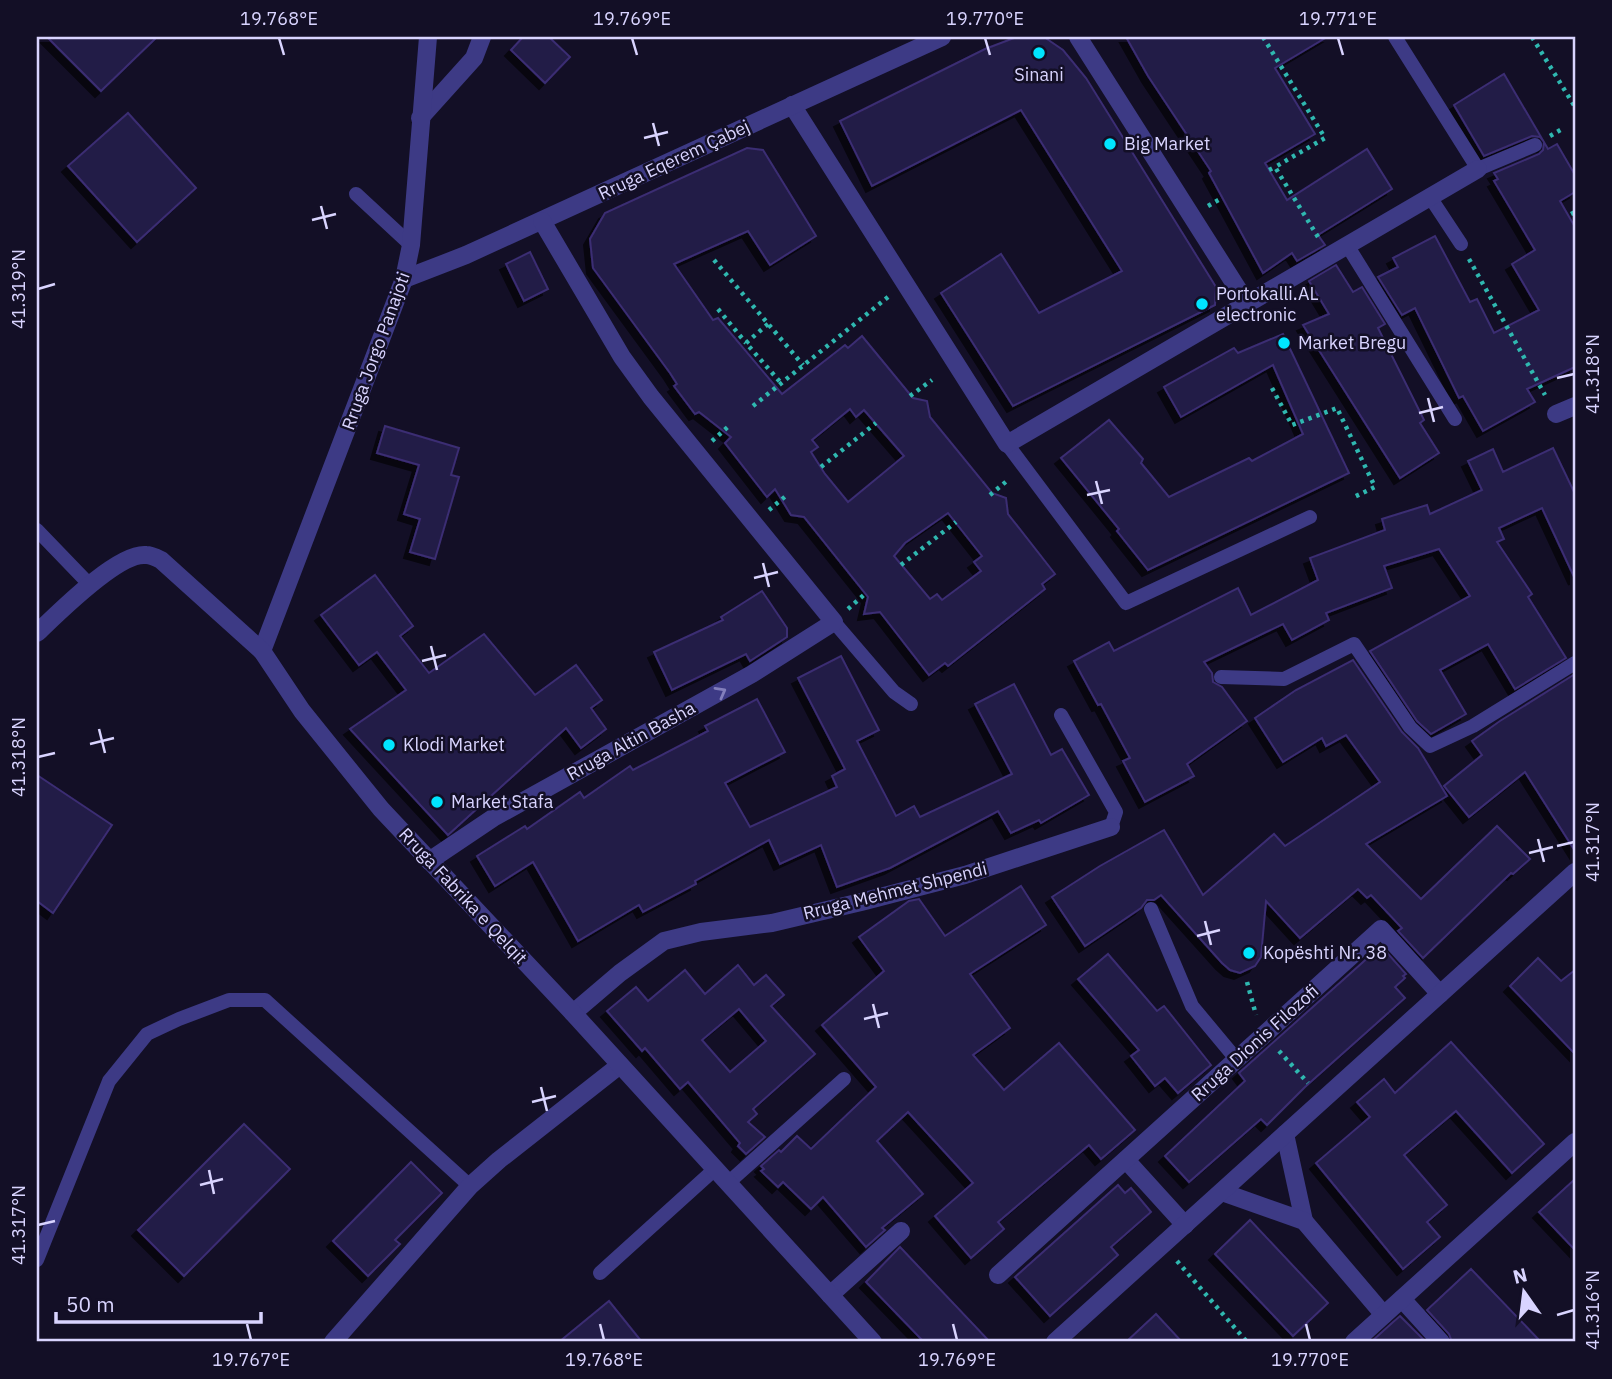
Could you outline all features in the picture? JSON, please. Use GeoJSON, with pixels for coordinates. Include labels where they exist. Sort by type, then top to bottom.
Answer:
{"type":"FeatureCollection","features":[{"type":"Feature","properties":{"kind":"street","name":"Rruga Jorgo Panajoti"},"geometry":{"type":"LineString","coordinates":[[262,651],[404,279],[411,245],[428,37]]}},
{"type":"Feature","properties":{"kind":"street"},"geometry":{"type":"LineString","coordinates":[[421,118],[474,58],[482,37]]}},
{"type":"Feature","properties":{"kind":"street","name":"Rruga Eqerem Çabej"},"geometry":{"type":"LineString","coordinates":[[404,279],[466,256],[942,37]]}},
{"type":"Feature","properties":{"kind":"street"},"geometry":{"type":"LineString","coordinates":[[1078,37],[1248,305]]}},
{"type":"Feature","properties":{"kind":"street"},"geometry":{"type":"LineString","coordinates":[[792,106],[1007,444],[1478,169]]}},
{"type":"Feature","properties":{"kind":"street"},"geometry":{"type":"LineString","coordinates":[[542,221],[622,358],[834,622]]}},
{"type":"Feature","properties":{"kind":"street"},"geometry":{"type":"LineString","coordinates":[[1556,414],[1575,407]]}},
{"type":"Feature","properties":{"kind":"street","name":"Rruga Fabrika e Qelqit"},"geometry":{"type":"LineString","coordinates":[[37,633],[90,585],[124,560],[144,554],[161,560],[262,651],[330,747],[429,861],[573,1013],[873,1342]]}},
{"type":"Feature","properties":{"kind":"street","name":"Rruga Altin Basha"},"geometry":{"type":"LineString","coordinates":[[429,861],[493,818],[752,674],[834,622]]}},
{"type":"Feature","properties":{"kind":"street","name":"Rruga Mehmet Shpendi"},"geometry":{"type":"LineString","coordinates":[[573,1013],[620,973],[664,941],[701,932],[772,923],[885,896],[965,875],[1111,827]]}},
{"type":"Feature","properties":{"kind":"street"},"geometry":{"type":"LineString","coordinates":[[1055,1342],[1575,872]]}},
{"type":"Feature","properties":{"kind":"street","name":"Rruga Dionis Filozofi"},"geometry":{"type":"LineString","coordinates":[[998,1275],[1381,929],[1440,994]]}},
{"type":"Feature","properties":{"kind":"street"},"geometry":{"type":"LineString","coordinates":[[333,1342],[470,1186],[620,1065]]}},
{"type":"Feature","properties":{"kind":"street"},"geometry":{"type":"LineString","coordinates":[[1285,1134],[1304,1221],[1384,1314]]}},
{"type":"Feature","properties":{"kind":"street"},"geometry":{"type":"LineString","coordinates":[[1354,1342],[1575,1142]]}},
{"type":"Feature","properties":{"kind":"street"},"geometry":{"type":"LineString","coordinates":[[1126,1160],[1185,1225]]}},
{"type":"Feature","properties":{"kind":"street"},"geometry":{"type":"LineString","coordinates":[[1222,1192],[1304,1221]]}},
{"type":"Feature","properties":{"kind":"street"},"geometry":{"type":"LineString","coordinates":[[830,1295],[901,1231]]}},
{"type":"Feature","properties":{"kind":"street"},"geometry":{"type":"LineString","coordinates":[[1402,1299],[1441,1342]]}},
{"type":"Feature","properties":{"kind":"lane"},"geometry":{"type":"LineString","coordinates":[[1395,37],[1478,169],[1535,145]]}},
{"type":"Feature","properties":{"kind":"lane"},"geometry":{"type":"LineString","coordinates":[[356,194],[411,245]]}},
{"type":"Feature","properties":{"kind":"lane"},"geometry":{"type":"LineString","coordinates":[[1430,197],[1461,244]]}},
{"type":"Feature","properties":{"kind":"lane"},"geometry":{"type":"LineString","coordinates":[[1347,245],[1455,419]]}},
{"type":"Feature","properties":{"kind":"lane"},"geometry":{"type":"LineString","coordinates":[[1007,444],[1126,603],[1310,517]]}},
{"type":"Feature","properties":{"kind":"lane"},"geometry":{"type":"LineString","coordinates":[[37,530],[90,585]]}},
{"type":"Feature","properties":{"kind":"lane"},"geometry":{"type":"LineString","coordinates":[[834,622],[894,692],[911,704]]}},
{"type":"Feature","properties":{"kind":"lane"},"geometry":{"type":"LineString","coordinates":[[1221,677],[1284,679],[1354,644],[1410,727],[1430,746],[1474,726],[1575,663]]}},
{"type":"Feature","properties":{"kind":"lane","name":"Rruga Mehmet Shpendi"},"geometry":{"type":"LineString","coordinates":[[1061,715],[1116,812],[1111,827]]}},
{"type":"Feature","properties":{"kind":"lane"},"geometry":{"type":"LineString","coordinates":[[1151,909],[1192,1006],[1237,1060]]}},
{"type":"Feature","properties":{"kind":"lane"},"geometry":{"type":"LineString","coordinates":[[37,1260],[109,1081],[148,1034],[229,1000],[265,1000],[470,1186]]}},
{"type":"Feature","properties":{"kind":"lane"},"geometry":{"type":"LineString","coordinates":[[728,1183],[844,1079]]}},
{"type":"Feature","properties":{"kind":"lane"},"geometry":{"type":"LineString","coordinates":[[600,1273],[715,1169]]}},
{"type":"Feature","properties":{"kind":"path"},"geometry":{"type":"LineString","coordinates":[[1263,37],[1325,138],[1269,170]]}},
{"type":"Feature","properties":{"kind":"path"},"geometry":{"type":"LineString","coordinates":[[1532,37],[1575,107]]}},
{"type":"Feature","properties":{"kind":"path"},"geometry":{"type":"LineString","coordinates":[[1275,167],[1330,256]]}},
{"type":"Feature","properties":{"kind":"path"},"geometry":{"type":"LineString","coordinates":[[1461,244],[1556,414]]}},
{"type":"Feature","properties":{"kind":"path"},"geometry":{"type":"LineString","coordinates":[[714,260],[803,365]]}},
{"type":"Feature","properties":{"kind":"path"},"geometry":{"type":"LineString","coordinates":[[753,406],[905,283]]}},
{"type":"Feature","properties":{"kind":"path"},"geometry":{"type":"LineString","coordinates":[[718,309],[781,383]]}},
{"type":"Feature","properties":{"kind":"path"},"geometry":{"type":"LineString","coordinates":[[746,342],[768,324]]}},
{"type":"Feature","properties":{"kind":"path"},"geometry":{"type":"LineString","coordinates":[[910,396],[932,380]]}},
{"type":"Feature","properties":{"kind":"path"},"geometry":{"type":"LineString","coordinates":[[1272,388],[1292,425],[1337,408],[1375,487],[1354,497]]}},
{"type":"Feature","properties":{"kind":"path"},"geometry":{"type":"LineString","coordinates":[[821,467],[876,424]]}},
{"type":"Feature","properties":{"kind":"path"},"geometry":{"type":"LineString","coordinates":[[717,437],[730,425]]}},
{"type":"Feature","properties":{"kind":"path"},"geometry":{"type":"LineString","coordinates":[[901,565],[956,522]]}},
{"type":"Feature","properties":{"kind":"path"},"geometry":{"type":"LineString","coordinates":[[1247,982],[1254,1008]]}},
{"type":"Feature","properties":{"kind":"path"},"geometry":{"type":"LineString","coordinates":[[1264,1035],[1323,1099]]}},
{"type":"Feature","properties":{"kind":"path"},"geometry":{"type":"LineString","coordinates":[[1163,1245],[1247,1342]]}},
{"type":"Feature","properties":{"kind":"building"},"geometry":{"type":"Polygon","coordinates":[[[47,37],[157,37],[101,91],[47,37]]]}},
{"type":"Feature","properties":{"kind":"building"},"geometry":{"type":"Polygon","coordinates":[[[523,37],[549,37],[570,57],[545,83],[511,50],[523,37]]]}},
{"type":"Feature","properties":{"kind":"building"},"geometry":{"type":"Polygon","coordinates":[[[1044,37],[1063,50],[1086,78],[1216,287],[1215,305],[1013,406],[941,293],[1001,254],[1039,313],[1122,271],[1021,110],[872,186],[840,121],[985,49],[1014,38],[1044,37]]]}},
{"type":"Feature","properties":{"kind":"building"},"geometry":{"type":"Polygon","coordinates":[[[1126,37],[1327,37],[1275,68],[1315,134],[1265,163],[1287,200],[1367,149],[1392,189],[1318,235],[1325,245],[1297,261],[1292,253],[1263,273],[1209,173],[1211,171],[1148,76],[1126,37]]]}},
{"type":"Feature","properties":{"kind":"building"},"geometry":{"type":"Polygon","coordinates":[[[1504,74],[1544,141],[1540,137],[1532,136],[1484,156],[1454,105],[1504,74]]]}},
{"type":"Feature","properties":{"kind":"building"},"geometry":{"type":"Polygon","coordinates":[[[128,113],[196,188],[137,242],[68,166],[128,113]]]}},
{"type":"Feature","properties":{"kind":"building"},"geometry":{"type":"Polygon","coordinates":[[[1544,142],[1548,149],[1557,144],[1575,175],[1575,192],[1560,201],[1575,227],[1575,367],[1527,389],[1535,402],[1483,431],[1463,396],[1459,398],[1415,308],[1402,315],[1378,277],[1398,267],[1393,258],[1435,236],[1470,302],[1477,299],[1494,333],[1539,310],[1512,264],[1535,250],[1494,181],[1498,179],[1494,173],[1539,154],[1543,150],[1544,142]]]}},
{"type":"Feature","properties":{"kind":"building"},"geometry":{"type":"Polygon","coordinates":[[[747,148],[763,150],[816,236],[770,265],[748,231],[674,264],[713,320],[718,318],[782,394],[845,345],[848,348],[862,336],[913,398],[927,401],[930,417],[992,493],[1006,498],[1008,514],[1055,574],[1042,584],[1045,589],[948,666],[945,663],[929,675],[880,612],[864,614],[868,597],[804,517],[791,515],[775,489],[767,497],[725,443],[731,437],[699,412],[695,414],[674,386],[677,384],[670,373],[593,268],[590,239],[605,213],[747,148]],[[850,409],[812,440],[818,447],[811,452],[848,502],[904,456],[864,410],[856,417],[850,409]],[[948,513],[905,543],[894,556],[930,599],[937,594],[942,600],[981,571],[974,562],[982,556],[948,513]]]}},
{"type":"Feature","properties":{"kind":"building"},"geometry":{"type":"Polygon","coordinates":[[[530,252],[548,289],[524,301],[506,264],[530,252]]]}},
{"type":"Feature","properties":{"kind":"building"},"geometry":{"type":"Polygon","coordinates":[[[1336,265],[1353,292],[1362,287],[1385,324],[1378,328],[1424,420],[1420,423],[1439,453],[1400,478],[1303,325],[1329,314],[1309,281],[1336,265]]]}},
{"type":"Feature","properties":{"kind":"building"},"geometry":{"type":"Polygon","coordinates":[[[1283,334],[1349,473],[1148,570],[1117,531],[1119,529],[1061,458],[1109,420],[1143,459],[1141,463],[1169,497],[1249,458],[1252,461],[1303,434],[1273,365],[1181,417],[1164,387],[1234,348],[1238,353],[1283,334]]]}},
{"type":"Feature","properties":{"kind":"building"},"geometry":{"type":"Polygon","coordinates":[[[385,426],[459,448],[451,475],[459,477],[435,559],[410,552],[420,519],[404,514],[419,465],[377,453],[385,426]]]}},
{"type":"Feature","properties":{"kind":"building"},"geometry":{"type":"Polygon","coordinates":[[[1553,448],[1575,494],[1575,579],[1542,508],[1499,528],[1504,539],[1497,542],[1532,594],[1528,597],[1566,658],[1515,689],[1488,644],[1440,670],[1466,714],[1431,734],[1417,721],[1370,651],[1470,596],[1439,549],[1384,566],[1392,588],[1326,613],[1329,620],[1292,640],[1283,624],[1204,662],[1212,673],[1213,682],[1222,687],[1247,721],[1187,764],[1194,776],[1145,802],[1123,761],[1130,758],[1074,661],[1109,642],[1114,651],[1238,588],[1251,615],[1318,580],[1310,558],[1385,530],[1382,519],[1427,505],[1430,514],[1482,490],[1468,461],[1493,449],[1503,472],[1553,448]]]}},
{"type":"Feature","properties":{"kind":"building"},"geometry":{"type":"Polygon","coordinates":[[[375,575],[413,626],[400,636],[429,673],[484,634],[535,695],[576,665],[602,700],[591,708],[606,729],[581,748],[566,728],[448,835],[350,729],[406,690],[377,652],[359,665],[321,615],[375,575]]]}},
{"type":"Feature","properties":{"kind":"building"},"geometry":{"type":"Polygon","coordinates":[[[762,591],[787,628],[787,637],[750,661],[746,654],[672,690],[654,652],[723,620],[721,617],[762,591]]]}},
{"type":"Feature","properties":{"kind":"building"},"geometry":{"type":"Polygon","coordinates":[[[841,656],[879,730],[857,741],[896,816],[914,806],[920,817],[1012,774],[975,704],[1014,684],[1051,755],[1062,749],[1089,795],[1041,823],[1039,820],[1011,833],[998,811],[890,868],[837,887],[821,845],[780,864],[769,840],[695,881],[696,884],[643,912],[639,905],[578,941],[533,862],[495,886],[477,856],[525,826],[527,829],[580,792],[584,798],[630,766],[633,770],[708,731],[705,726],[757,699],[785,752],[725,783],[750,827],[837,787],[832,776],[845,769],[798,678],[841,656]]]}},
{"type":"Feature","properties":{"kind":"building"},"geometry":{"type":"Polygon","coordinates":[[[1353,660],[1402,732],[1418,748],[1447,796],[1366,844],[1421,899],[1497,826],[1530,859],[1511,873],[1423,958],[1398,931],[1402,928],[1371,895],[1367,898],[1358,889],[1300,938],[1266,901],[1261,957],[1255,966],[1240,973],[1230,970],[1222,963],[1161,895],[1154,900],[1147,900],[1141,908],[1085,946],[1052,897],[1164,830],[1203,895],[1274,834],[1285,846],[1380,782],[1346,735],[1326,746],[1322,738],[1283,762],[1255,718],[1296,690],[1353,660]]]}},
{"type":"Feature","properties":{"kind":"building"},"geometry":{"type":"Polygon","coordinates":[[[1575,674],[1575,851],[1525,772],[1469,817],[1444,786],[1482,755],[1472,741],[1575,674]]]}},
{"type":"Feature","properties":{"kind":"building"},"geometry":{"type":"Polygon","coordinates":[[[37,775],[112,825],[53,913],[37,901],[37,775]]]}},
{"type":"Feature","properties":{"kind":"building"},"geometry":{"type":"Polygon","coordinates":[[[1021,886],[1046,925],[970,974],[1010,1028],[973,1055],[1004,1090],[1059,1043],[1135,1130],[1101,1159],[1089,1145],[998,1222],[1004,1229],[971,1258],[935,1216],[973,1183],[908,1112],[877,1141],[923,1194],[882,1228],[885,1230],[866,1247],[823,1197],[811,1209],[783,1182],[778,1187],[761,1171],[764,1169],[761,1166],[797,1136],[811,1149],[876,1087],[822,1025],[884,971],[859,937],[909,901],[919,899],[945,936],[1021,886]]]}},
{"type":"Feature","properties":{"kind":"building"},"geometry":{"type":"Polygon","coordinates":[[[1381,946],[1406,974],[1395,987],[1405,998],[1305,1087],[1267,1125],[1261,1119],[1189,1182],[1165,1156],[1245,1081],[1239,1073],[1381,946]]]}},
{"type":"Feature","properties":{"kind":"building"},"geometry":{"type":"Polygon","coordinates":[[[1108,954],[1157,1011],[1164,1006],[1211,1065],[1178,1093],[1165,1078],[1155,1086],[1131,1056],[1139,1050],[1078,979],[1108,954]]]}},
{"type":"Feature","properties":{"kind":"building"},"geometry":{"type":"Polygon","coordinates":[[[1538,958],[1561,981],[1575,970],[1575,1054],[1510,986],[1538,958]]]}},
{"type":"Feature","properties":{"kind":"building"},"geometry":{"type":"Polygon","coordinates":[[[738,965],[754,985],[766,975],[784,995],[771,1006],[815,1054],[753,1109],[757,1114],[748,1122],[765,1137],[746,1154],[738,1146],[740,1143],[688,1082],[680,1089],[645,1048],[642,1051],[607,1011],[636,987],[648,1001],[685,970],[705,994],[738,965]],[[739,1009],[702,1040],[730,1072],[766,1041],[739,1009]]]}},
{"type":"Feature","properties":{"kind":"building"},"geometry":{"type":"Polygon","coordinates":[[[1451,1042],[1544,1144],[1512,1173],[1456,1111],[1404,1155],[1447,1205],[1427,1222],[1440,1237],[1403,1269],[1316,1163],[1370,1117],[1357,1102],[1384,1079],[1395,1093],[1451,1042]]]}},
{"type":"Feature","properties":{"kind":"building"},"geometry":{"type":"Polygon","coordinates":[[[244,1124],[290,1169],[184,1276],[138,1230],[244,1124]]]}},
{"type":"Feature","properties":{"kind":"building"},"geometry":{"type":"Polygon","coordinates":[[[411,1162],[442,1193],[395,1240],[400,1244],[368,1276],[333,1241],[411,1162]]]}},
{"type":"Feature","properties":{"kind":"building"},"geometry":{"type":"Polygon","coordinates":[[[1575,1179],[1575,1250],[1539,1212],[1575,1179]]]}},
{"type":"Feature","properties":{"kind":"building"},"geometry":{"type":"Polygon","coordinates":[[[1118,1185],[1125,1193],[1131,1188],[1151,1212],[1111,1247],[1118,1255],[1050,1316],[1015,1277],[1118,1185]]]}},
{"type":"Feature","properties":{"kind":"building"},"geometry":{"type":"Polygon","coordinates":[[[1250,1220],[1328,1303],[1293,1336],[1215,1254],[1250,1220]]]}},
{"type":"Feature","properties":{"kind":"building"},"geometry":{"type":"Polygon","coordinates":[[[900,1247],[990,1342],[924,1342],[866,1282],[900,1247]]]}},
{"type":"Feature","properties":{"kind":"building"},"geometry":{"type":"Polygon","coordinates":[[[1471,1269],[1541,1342],[1452,1342],[1449,1334],[1427,1310],[1471,1269]]]}},
{"type":"Feature","properties":{"kind":"building"},"geometry":{"type":"Polygon","coordinates":[[[609,1301],[642,1342],[559,1342],[609,1301]]]}},
{"type":"Feature","properties":{"kind":"building"},"geometry":{"type":"Polygon","coordinates":[[[1156,1314],[1182,1342],[1126,1342],[1156,1314]]]}},
{"type":"Feature","properties":{"kind":"building"},"geometry":{"type":"Polygon","coordinates":[[[1400,1316],[1426,1342],[1371,1342],[1392,1323],[1400,1316]]]}},
{"type":"Feature","properties":{"kind":"place","name":"Sinani"},"geometry":{"type":"Point","coordinates":[1039,53]}},
{"type":"Feature","properties":{"kind":"place","name":"Big Market"},"geometry":{"type":"Point","coordinates":[1110,144]}},
{"type":"Feature","properties":{"kind":"place","name":"Portokalli.AL electronic"},"geometry":{"type":"Point","coordinates":[1202,304]}},
{"type":"Feature","properties":{"kind":"place","name":"Market Bregu"},"geometry":{"type":"Point","coordinates":[1284,343]}},
{"type":"Feature","properties":{"kind":"place","name":"Klodi Market"},"geometry":{"type":"Point","coordinates":[389,745]}},
{"type":"Feature","properties":{"kind":"place","name":"Market Stafa"},"geometry":{"type":"Point","coordinates":[437,802]}},
{"type":"Feature","properties":{"kind":"place","name":"Kopështi Nr. 38"},"geometry":{"type":"Point","coordinates":[1249,953]}}]}
